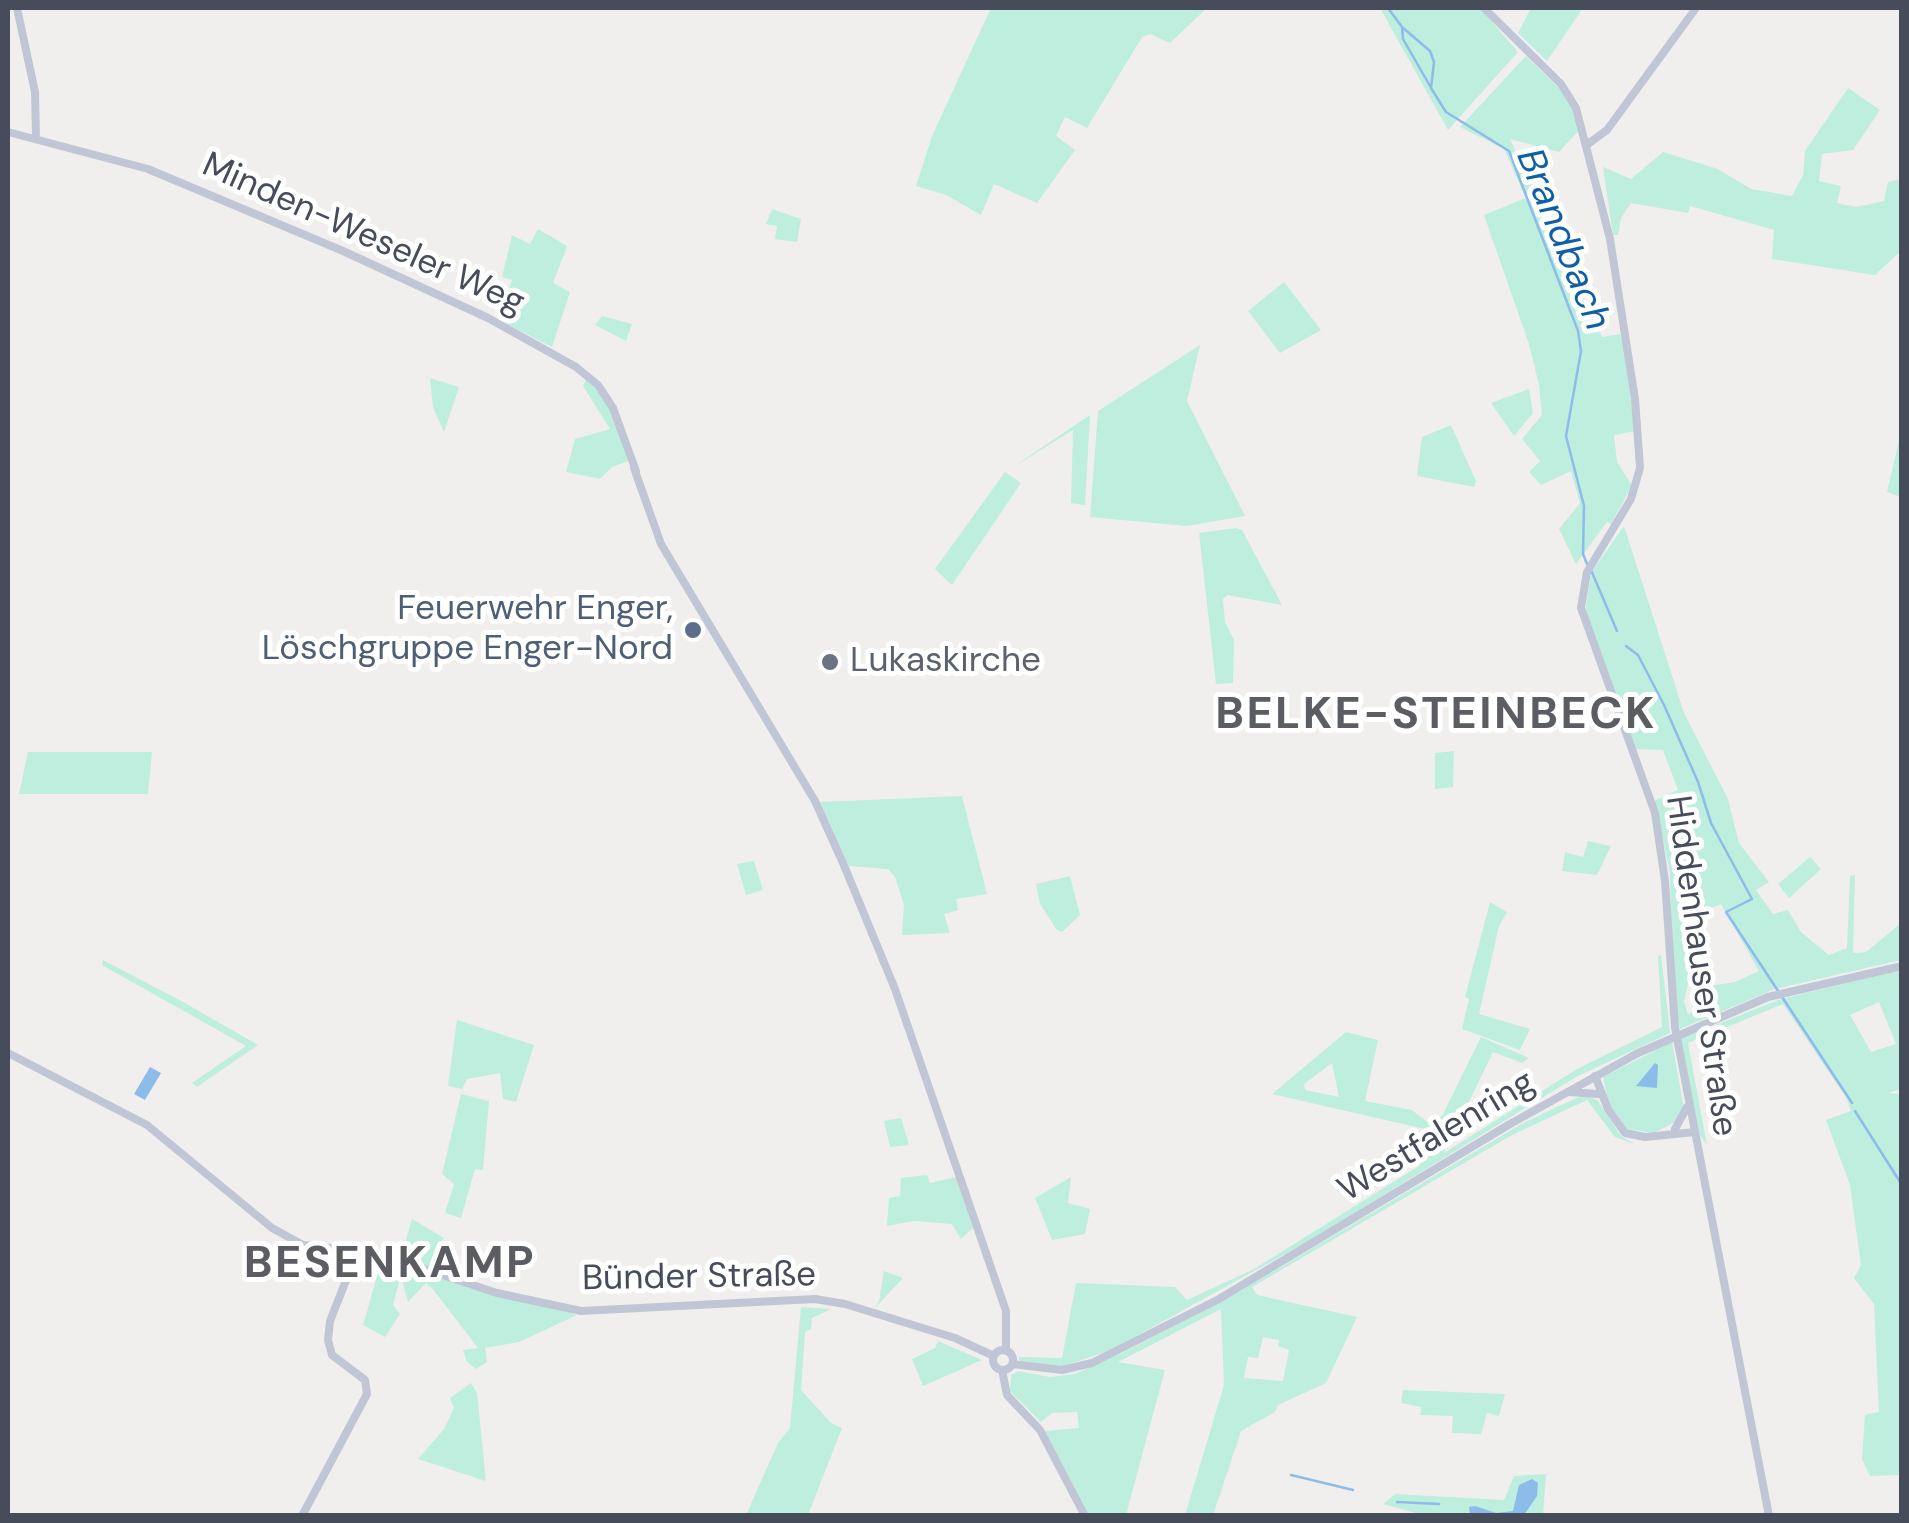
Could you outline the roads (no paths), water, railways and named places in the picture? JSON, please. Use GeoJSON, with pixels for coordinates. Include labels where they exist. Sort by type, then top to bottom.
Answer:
{"type":"FeatureCollection","features":[{"type":"Feature","properties":{"kind":"main road"},"geometry":{"type":"LineString","coordinates":[[17,8],[35,92],[36,140]]}},
{"type":"Feature","properties":{"kind":"main road","name":"Hiddenhauser Straße"},"geometry":{"type":"LineString","coordinates":[[1484,8],[1567,92],[1587,140],[1621,298],[1641,441],[1640,468],[1631,499],[1589,569],[1581,604],[1584,626],[1640,770],[1662,846],[1675,1028],[1769,1516]]}},
{"type":"Feature","properties":{"kind":"main road"},"geometry":{"type":"LineString","coordinates":[[1587,140],[1616,119],[1696,8]]}},
{"type":"Feature","properties":{"kind":"main road","name":"Minden-Weseler Weg"},"geometry":{"type":"LineString","coordinates":[[8,132],[148,169],[450,299],[587,374],[608,399],[661,544],[815,801],[896,989],[1006,1311],[1006,1351]]}},
{"type":"Feature","properties":{"kind":"main road","name":"Westfalenring"},"geometry":{"type":"LineString","coordinates":[[1012,1364],[1036,1370],[1075,1369],[1219,1298],[1592,1077],[1744,1007],[1826,981],[1902,966]]}},
{"type":"Feature","properties":{"kind":"main road","name":"Bünder Straße"},"geometry":{"type":"LineString","coordinates":[[8,1053],[147,1125],[286,1238],[317,1248],[358,1250],[497,1293],[572,1310],[815,1300],[845,1304],[942,1334],[994,1356]]}},
{"type":"Feature","properties":{"kind":"main road"},"geometry":{"type":"LineString","coordinates":[[1592,1077],[1597,1094],[1625,1132],[1655,1136],[1694,1128]]}},
{"type":"Feature","properties":{"kind":"main road"},"geometry":{"type":"LineString","coordinates":[[1592,1077],[1608,1109]]}},
{"type":"Feature","properties":{"kind":"main road"},"geometry":{"type":"LineString","coordinates":[[1566,1092],[1597,1094]]}},
{"type":"Feature","properties":{"kind":"main road"},"geometry":{"type":"LineString","coordinates":[[1675,1129],[1689,1101]]}},
{"type":"Feature","properties":{"kind":"main road"},"geometry":{"type":"LineString","coordinates":[[1655,1136],[1694,1128]]}},
{"type":"Feature","properties":{"kind":"main road"},"geometry":{"type":"LineString","coordinates":[[302,1516],[367,1394],[365,1380],[332,1356],[328,1340],[330,1321],[358,1250]]}},
{"type":"Feature","properties":{"kind":"main road"},"geometry":{"type":"LineString","coordinates":[[1006,1351],[1012,1364],[1002,1370],[994,1366],[994,1356],[1006,1351]]}},
{"type":"Feature","properties":{"kind":"main road"},"geometry":{"type":"LineString","coordinates":[[1002,1370],[1006,1395],[1040,1430],[1085,1516]]}},
{"type":"Feature","properties":{"kind":"water"},"geometry":{"type":"Polygon","coordinates":[[[1655,1063],[1657,1088],[1636,1086],[1655,1063]]]}},
{"type":"Feature","properties":{"kind":"water"},"geometry":{"type":"Polygon","coordinates":[[[150,1067],[161,1073],[145,1100],[134,1094],[150,1067]]]}},
{"type":"Feature","properties":{"kind":"water"},"geometry":{"type":"Polygon","coordinates":[[[1532,1479],[1538,1483],[1537,1496],[1524,1515],[1470,1514],[1469,1507],[1475,1506],[1496,1513],[1513,1511],[1519,1485],[1532,1479]]]}},
{"type":"Feature","properties":{"kind":"waterway","name":"Brandbach"},"geometry":{"type":"LineString","coordinates":[[1388,8],[1402,27],[1430,51],[1434,62],[1431,88],[1446,112],[1509,151],[1578,331],[1581,351],[1566,436],[1584,506],[1583,554],[1587,564]]}},
{"type":"Feature","properties":{"kind":"waterway"},"geometry":{"type":"LineString","coordinates":[[1402,27],[1403,39],[1430,86]]}},
{"type":"Feature","properties":{"kind":"waterway","name":"Brandbach"},"geometry":{"type":"LineString","coordinates":[[1591,570],[1617,631]]}},
{"type":"Feature","properties":{"kind":"waterway"},"geometry":{"type":"LineString","coordinates":[[1626,646],[1638,655],[1664,705],[1698,782],[1711,823],[1752,899],[1726,912],[1852,1103]]}},
{"type":"Feature","properties":{"kind":"waterway"},"geometry":{"type":"LineString","coordinates":[[1855,1111],[1902,1185]]}},
{"type":"Feature","properties":{"kind":"waterway"},"geometry":{"type":"LineString","coordinates":[[1291,1475],[1353,1490]]}},
{"type":"Feature","properties":{"kind":"waterway"},"geometry":{"type":"LineString","coordinates":[[1397,1502],[1439,1504]]}},
{"type":"Feature","properties":{"kind":"place","name":"Feuerwehr Enger, Löschgruppe Enger-Nord"},"geometry":{"type":"Point","coordinates":[693,630]}},
{"type":"Feature","properties":{"kind":"place","name":"Lukaskirche"},"geometry":{"type":"Point","coordinates":[830,662]}},
{"type":"Feature","properties":{"kind":"district","name":"BELKE-STEINBECK"},"geometry":{"type":"Point","coordinates":[1436,716]}},
{"type":"Feature","properties":{"kind":"district","name":"BESENKAMP"},"geometry":{"type":"Point","coordinates":[390,1265]}}]}
